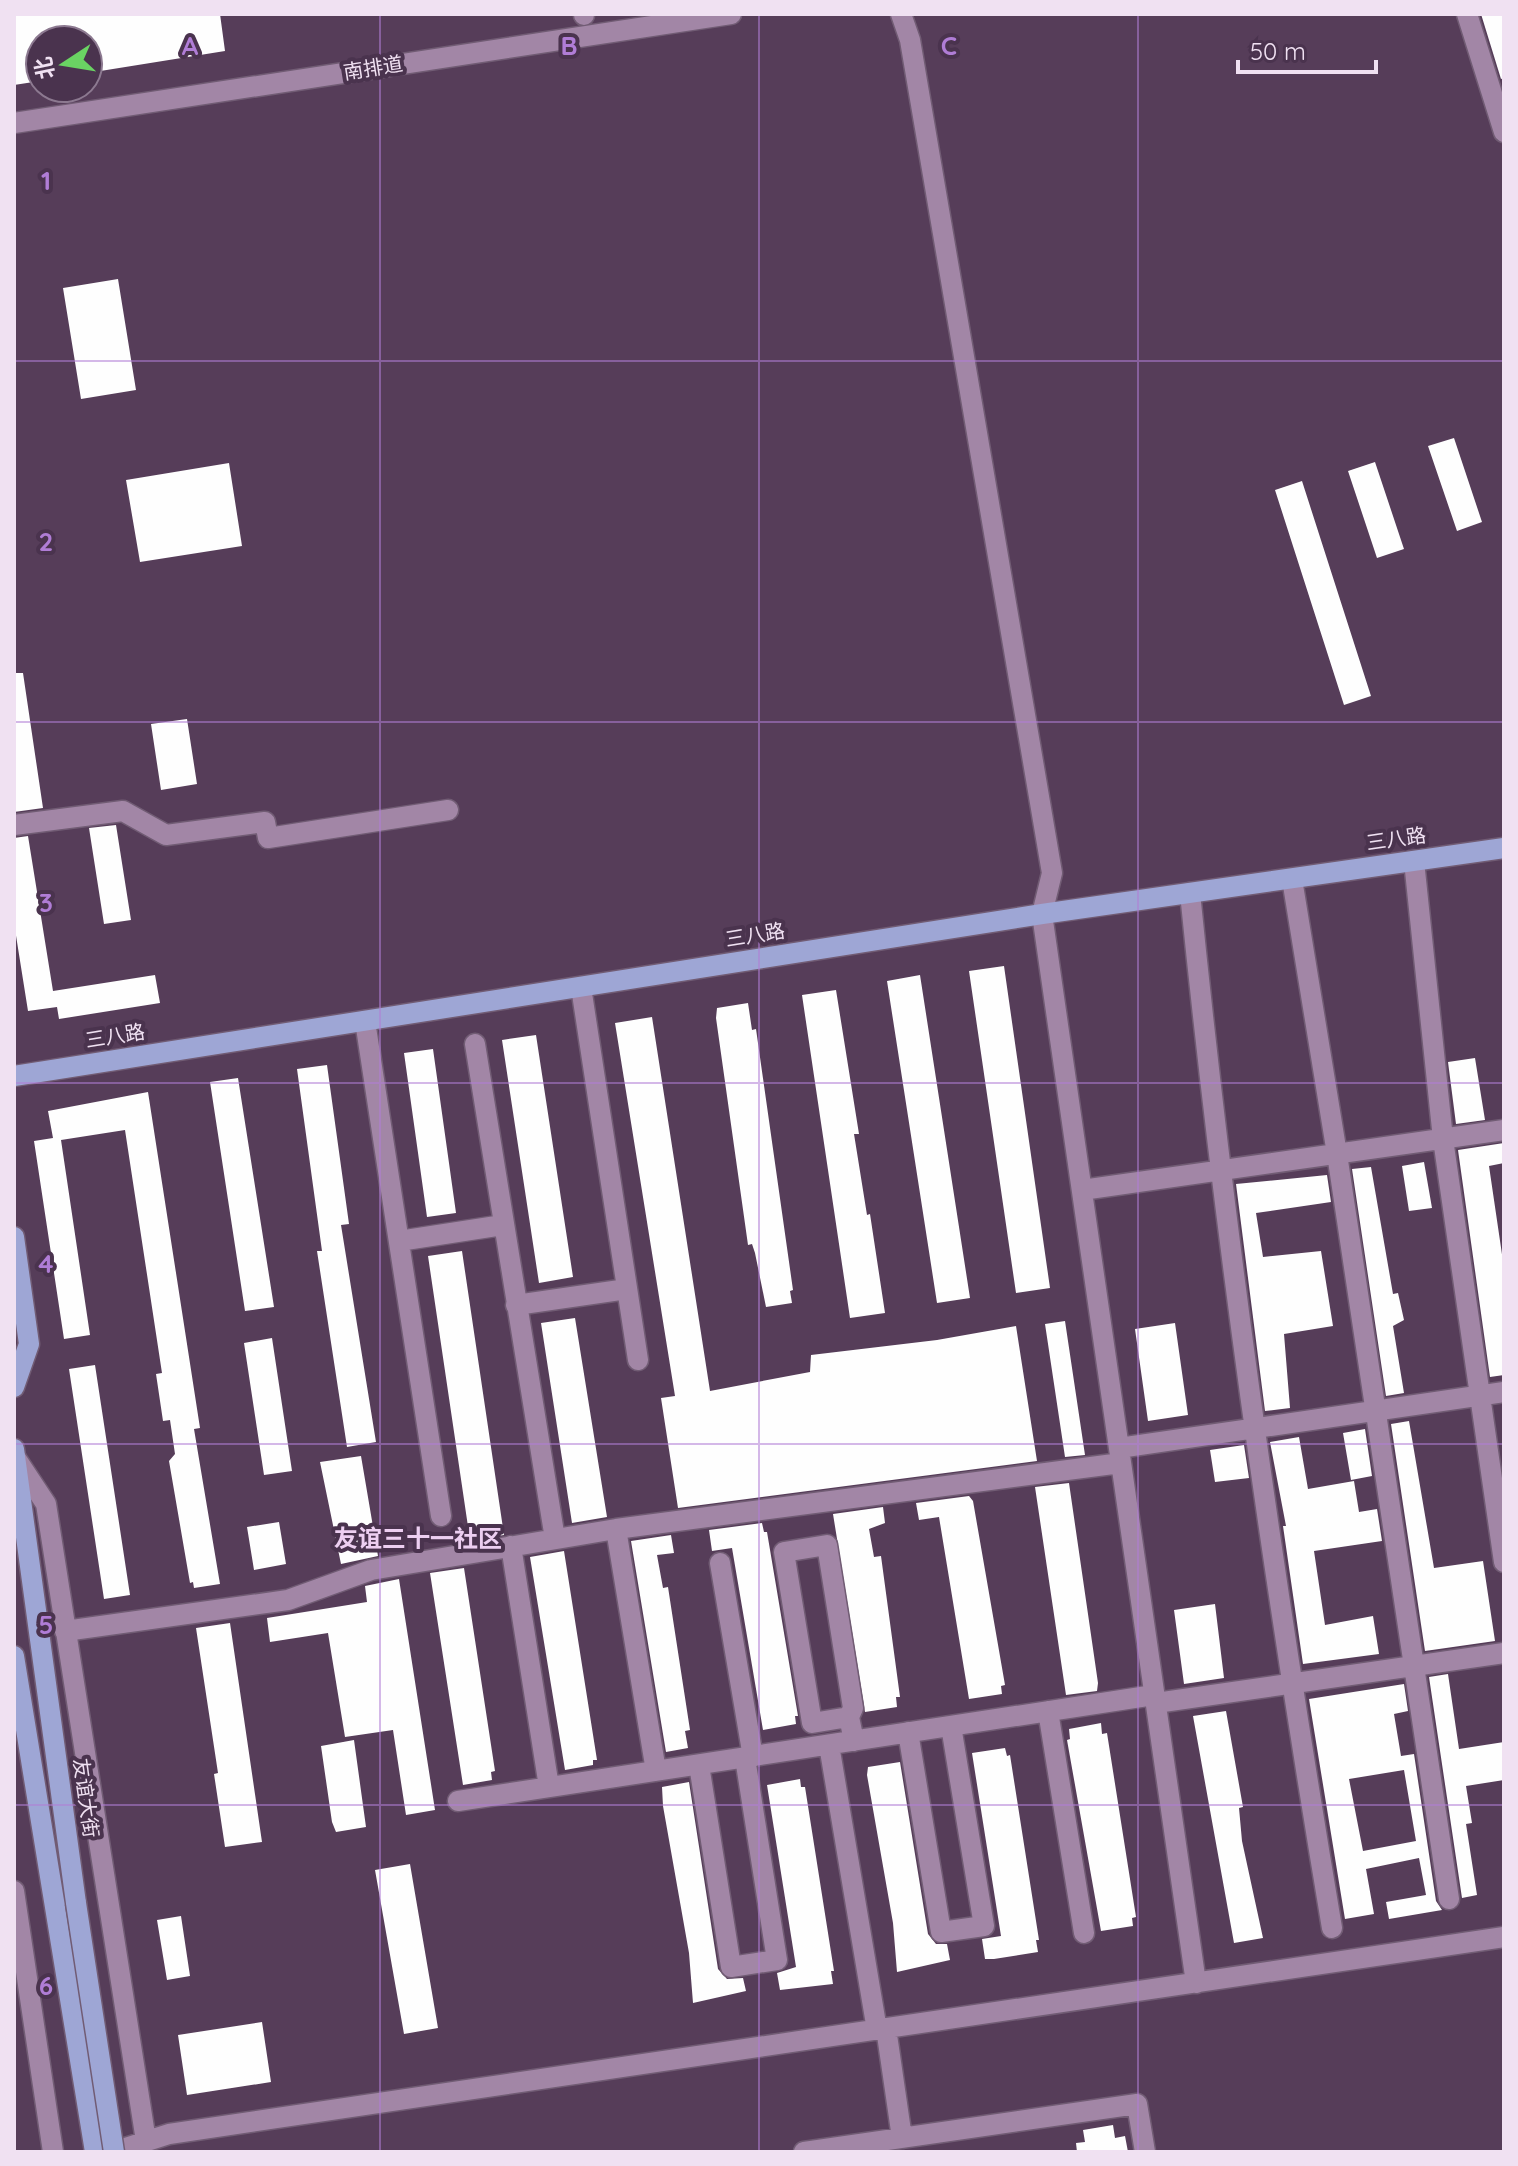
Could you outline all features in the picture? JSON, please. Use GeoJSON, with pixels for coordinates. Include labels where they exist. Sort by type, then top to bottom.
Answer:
{"type":"FeatureCollection","features":[{"type":"Feature","properties":{"kind":"main road","name":"三八路"},"geometry":{"type":"LineString","coordinates":[[14,1076],[1042,914],[1504,848]]}},
{"type":"Feature","properties":{"kind":"main road"},"geometry":{"type":"LineString","coordinates":[[14,1237],[29,1344],[14,1387]]}},
{"type":"Feature","properties":{"kind":"main road","name":"友谊大街"},"geometry":{"type":"LineString","coordinates":[[15,1453],[95,2152]]}},
{"type":"Feature","properties":{"kind":"main road","name":"友谊大街"},"geometry":{"type":"LineString","coordinates":[[14,1656],[113,2152]]}},
{"type":"Feature","properties":{"kind":"street","name":"南排道"},"geometry":{"type":"LineString","coordinates":[[14,123],[731,14]]}},
{"type":"Feature","properties":{"kind":"street"},"geometry":{"type":"LineString","coordinates":[[901,14],[913,56],[1052,873],[1042,914],[1196,1983]]}},
{"type":"Feature","properties":{"kind":"street"},"geometry":{"type":"LineString","coordinates":[[1467,14],[1504,132]]}},
{"type":"Feature","properties":{"kind":"street"},"geometry":{"type":"LineString","coordinates":[[14,825],[123,811],[166,835],[265,822],[268,838],[448,810]]}},
{"type":"Feature","properties":{"kind":"street"},"geometry":{"type":"LineString","coordinates":[[1414,861],[1443,1139],[1504,1562]]}},
{"type":"Feature","properties":{"kind":"street"},"geometry":{"type":"LineString","coordinates":[[1292,879],[1337,1154],[1449,1899]]}},
{"type":"Feature","properties":{"kind":"street"},"geometry":{"type":"LineString","coordinates":[[1190,893],[1218,1171],[1291,1683],[1332,1928]]}},
{"type":"Feature","properties":{"kind":"street"},"geometry":{"type":"LineString","coordinates":[[581,987],[638,1360]]}},
{"type":"Feature","properties":{"kind":"street"},"geometry":{"type":"LineString","coordinates":[[365,1021],[441,1516]]}},
{"type":"Feature","properties":{"kind":"street"},"geometry":{"type":"LineString","coordinates":[[475,1044],[555,1539]]}},
{"type":"Feature","properties":{"kind":"street"},"geometry":{"type":"LineString","coordinates":[[1082,1190],[1504,1130]]}},
{"type":"Feature","properties":{"kind":"street"},"geometry":{"type":"LineString","coordinates":[[399,1241],[503,1225]]}},
{"type":"Feature","properties":{"kind":"street"},"geometry":{"type":"LineString","coordinates":[[516,1305],[627,1289]]}},
{"type":"Feature","properties":{"kind":"street"},"geometry":{"type":"LineString","coordinates":[[65,1631],[288,1600],[371,1570],[511,1546],[1120,1455],[1255,1428],[1504,1392]]}},
{"type":"Feature","properties":{"kind":"street"},"geometry":{"type":"LineString","coordinates":[[15,1453],[46,1504],[146,2141]]}},
{"type":"Feature","properties":{"kind":"street"},"geometry":{"type":"LineString","coordinates":[[616,1529],[656,1771]]}},
{"type":"Feature","properties":{"kind":"street"},"geometry":{"type":"LineString","coordinates":[[849,1717],[812,1723],[784,1552],[827,1545],[853,1708],[849,1717],[854,1741]]}},
{"type":"Feature","properties":{"kind":"street"},"geometry":{"type":"LineString","coordinates":[[511,1546],[549,1787]]}},
{"type":"Feature","properties":{"kind":"street"},"geometry":{"type":"LineString","coordinates":[[699,1765],[731,1967],[777,1960],[720,1563]]}},
{"type":"Feature","properties":{"kind":"street"},"geometry":{"type":"LineString","coordinates":[[458,1801],[1048,1711],[1291,1683],[1504,1653]]}},
{"type":"Feature","properties":{"kind":"street"},"geometry":{"type":"LineString","coordinates":[[1048,1711],[1084,1933]]}},
{"type":"Feature","properties":{"kind":"street"},"geometry":{"type":"LineString","coordinates":[[908,1732],[941,1932],[984,1926],[951,1726]]}},
{"type":"Feature","properties":{"kind":"street"},"geometry":{"type":"LineString","coordinates":[[829,1745],[902,2138]]}},
{"type":"Feature","properties":{"kind":"street"},"geometry":{"type":"LineString","coordinates":[[14,1891],[53,2152]]}},
{"type":"Feature","properties":{"kind":"street"},"geometry":{"type":"LineString","coordinates":[[113,2152],[146,2141],[200,2130],[1504,1937]]}},
{"type":"Feature","properties":{"kind":"street"},"geometry":{"type":"LineString","coordinates":[[804,2152],[871,2147],[902,2138],[1137,2104],[1145,2152]]}},
{"type":"Feature","properties":{"kind":"building"},"geometry":{"type":"Polygon","coordinates":[[[14,14],[220,14],[225,51],[104,70],[104,24],[24,24],[24,83],[14,85],[14,14]]]}},
{"type":"Feature","properties":{"kind":"building"},"geometry":{"type":"Polygon","coordinates":[[[1481,14],[1504,14],[1504,78],[1501,79],[1481,14]]]}},
{"type":"Feature","properties":{"kind":"building"},"geometry":{"type":"Polygon","coordinates":[[[118,279],[136,390],[81,399],[63,288],[118,279]]]}},
{"type":"Feature","properties":{"kind":"building"},"geometry":{"type":"Polygon","coordinates":[[[1454,438],[1482,522],[1457,531],[1428,446],[1454,438]]]}},
{"type":"Feature","properties":{"kind":"building"},"geometry":{"type":"Polygon","coordinates":[[[1375,462],[1404,549],[1377,558],[1348,471],[1375,462]]]}},
{"type":"Feature","properties":{"kind":"building"},"geometry":{"type":"Polygon","coordinates":[[[229,463],[242,546],[140,562],[126,480],[229,463]]]}},
{"type":"Feature","properties":{"kind":"building"},"geometry":{"type":"Polygon","coordinates":[[[1302,481],[1371,696],[1344,705],[1275,490],[1302,481]]]}},
{"type":"Feature","properties":{"kind":"building"},"geometry":{"type":"Polygon","coordinates":[[[14,673],[23,673],[43,808],[14,812],[14,673]]]}},
{"type":"Feature","properties":{"kind":"building"},"geometry":{"type":"Polygon","coordinates":[[[187,719],[197,784],[161,790],[151,724],[187,719]]]}},
{"type":"Feature","properties":{"kind":"building"},"geometry":{"type":"Polygon","coordinates":[[[116,825],[131,920],[104,924],[89,828],[116,825]]]}},
{"type":"Feature","properties":{"kind":"building"},"geometry":{"type":"Polygon","coordinates":[[[28,836],[53,991],[155,975],[160,1003],[59,1019],[57,1007],[28,1011],[14,923],[14,838],[28,836]]]}},
{"type":"Feature","properties":{"kind":"building"},"geometry":{"type":"Polygon","coordinates":[[[1004,966],[1050,1288],[1016,1293],[969,971],[1004,966]]]}},
{"type":"Feature","properties":{"kind":"building"},"geometry":{"type":"Polygon","coordinates":[[[920,975],[970,1298],[937,1303],[887,981],[920,975]]]}},
{"type":"Feature","properties":{"kind":"building"},"geometry":{"type":"Polygon","coordinates":[[[836,990],[859,1134],[854,1134],[885,1313],[850,1318],[802,995],[836,990]]]}},
{"type":"Feature","properties":{"kind":"building"},"geometry":{"type":"Polygon","coordinates":[[[748,1003],[752,1030],[756,1029],[793,1290],[790,1291],[792,1303],[766,1307],[755,1253],[752,1244],[748,1245],[716,1018],[717,1008],[748,1003]]]}},
{"type":"Feature","properties":{"kind":"building"},"geometry":{"type":"Polygon","coordinates":[[[652,1017],[710,1391],[810,1372],[811,1355],[937,1340],[1016,1326],[1037,1461],[678,1508],[661,1398],[675,1396],[615,1023],[652,1017]]]}},
{"type":"Feature","properties":{"kind":"building"},"geometry":{"type":"Polygon","coordinates":[[[536,1035],[573,1277],[539,1283],[502,1040],[536,1035]]]}},
{"type":"Feature","properties":{"kind":"building"},"geometry":{"type":"Polygon","coordinates":[[[433,1049],[456,1213],[427,1217],[404,1053],[433,1049]]]}},
{"type":"Feature","properties":{"kind":"building"},"geometry":{"type":"Polygon","coordinates":[[[1475,1058],[1485,1120],[1456,1124],[1448,1062],[1475,1058]]]}},
{"type":"Feature","properties":{"kind":"building"},"geometry":{"type":"Polygon","coordinates":[[[327,1065],[349,1224],[341,1225],[376,1442],[347,1447],[317,1251],[322,1251],[297,1069],[327,1065]]]}},
{"type":"Feature","properties":{"kind":"building"},"geometry":{"type":"Polygon","coordinates":[[[238,1078],[274,1307],[245,1311],[210,1082],[238,1078]]]}},
{"type":"Feature","properties":{"kind":"building"},"geometry":{"type":"Polygon","coordinates":[[[148,1092],[200,1428],[194,1429],[220,1584],[194,1588],[193,1582],[190,1583],[169,1461],[175,1454],[170,1420],[163,1421],[156,1374],[162,1373],[125,1130],[61,1140],[90,1335],[64,1339],[34,1141],[53,1138],[48,1111],[148,1092]]]}},
{"type":"Feature","properties":{"kind":"building"},"geometry":{"type":"Polygon","coordinates":[[[1504,1143],[1504,1163],[1489,1166],[1504,1268],[1504,1375],[1490,1377],[1458,1150],[1504,1143]]]}},
{"type":"Feature","properties":{"kind":"building"},"geometry":{"type":"Polygon","coordinates":[[[1424,1162],[1432,1208],[1409,1211],[1402,1166],[1424,1162]]]}},
{"type":"Feature","properties":{"kind":"building"},"geometry":{"type":"Polygon","coordinates":[[[1371,1167],[1393,1294],[1398,1293],[1404,1320],[1393,1326],[1404,1393],[1386,1396],[1352,1169],[1371,1167]]]}},
{"type":"Feature","properties":{"kind":"building"},"geometry":{"type":"Polygon","coordinates":[[[1327,1175],[1331,1202],[1256,1213],[1263,1257],[1321,1251],[1333,1326],[1284,1334],[1290,1408],[1265,1411],[1236,1184],[1327,1175]]]}},
{"type":"Feature","properties":{"kind":"building"},"geometry":{"type":"Polygon","coordinates":[[[462,1251],[504,1535],[470,1540],[428,1256],[462,1251]]]}},
{"type":"Feature","properties":{"kind":"building"},"geometry":{"type":"Polygon","coordinates":[[[575,1318],[607,1517],[572,1523],[541,1323],[575,1318]]]}},
{"type":"Feature","properties":{"kind":"building"},"geometry":{"type":"Polygon","coordinates":[[[1065,1321],[1085,1455],[1065,1457],[1045,1324],[1065,1321]]]}},
{"type":"Feature","properties":{"kind":"building"},"geometry":{"type":"Polygon","coordinates":[[[1175,1323],[1188,1415],[1148,1421],[1135,1329],[1175,1323]]]}},
{"type":"Feature","properties":{"kind":"building"},"geometry":{"type":"Polygon","coordinates":[[[272,1338],[292,1471],[264,1475],[244,1343],[272,1338]]]}},
{"type":"Feature","properties":{"kind":"building"},"geometry":{"type":"Polygon","coordinates":[[[95,1365],[130,1595],[104,1599],[69,1369],[95,1365]]]}},
{"type":"Feature","properties":{"kind":"building"},"geometry":{"type":"Polygon","coordinates":[[[1409,1421],[1434,1568],[1483,1561],[1495,1641],[1425,1651],[1391,1424],[1409,1421]]]}},
{"type":"Feature","properties":{"kind":"building"},"geometry":{"type":"Polygon","coordinates":[[[1365,1429],[1372,1476],[1351,1480],[1343,1433],[1365,1429]]]}},
{"type":"Feature","properties":{"kind":"building"},"geometry":{"type":"Polygon","coordinates":[[[1299,1437],[1308,1489],[1354,1481],[1359,1512],[1377,1509],[1382,1541],[1314,1551],[1325,1625],[1373,1616],[1379,1654],[1303,1664],[1283,1526],[1286,1526],[1270,1442],[1299,1437]]]}},
{"type":"Feature","properties":{"kind":"building"},"geometry":{"type":"Polygon","coordinates":[[[1244,1445],[1249,1478],[1215,1482],[1210,1450],[1244,1445]]]}},
{"type":"Feature","properties":{"kind":"building"},"geometry":{"type":"Polygon","coordinates":[[[361,1456],[378,1556],[341,1564],[320,1462],[361,1456]]]}},
{"type":"Feature","properties":{"kind":"building"},"geometry":{"type":"Polygon","coordinates":[[[1069,1483],[1098,1683],[1097,1691],[1066,1695],[1035,1487],[1069,1483]]]}},
{"type":"Feature","properties":{"kind":"building"},"geometry":{"type":"Polygon","coordinates":[[[969,1496],[973,1501],[1005,1685],[1001,1686],[1002,1694],[969,1699],[939,1517],[919,1520],[916,1503],[969,1496]]]}},
{"type":"Feature","properties":{"kind":"building"},"geometry":{"type":"Polygon","coordinates":[[[883,1507],[885,1523],[869,1529],[874,1557],[881,1556],[900,1697],[896,1697],[897,1707],[865,1712],[833,1514],[883,1507]]]}},
{"type":"Feature","properties":{"kind":"building"},"geometry":{"type":"Polygon","coordinates":[[[279,1522],[286,1564],[254,1570],[247,1527],[279,1522]]]}},
{"type":"Feature","properties":{"kind":"building"},"geometry":{"type":"Polygon","coordinates":[[[762,1523],[764,1532],[767,1532],[798,1716],[795,1716],[796,1724],[763,1730],[732,1548],[712,1551],[709,1530],[762,1523]]]}},
{"type":"Feature","properties":{"kind":"building"},"geometry":{"type":"Polygon","coordinates":[[[671,1535],[674,1553],[657,1555],[663,1588],[668,1587],[690,1730],[685,1731],[688,1748],[666,1752],[631,1541],[671,1535]]]}},
{"type":"Feature","properties":{"kind":"building"},"geometry":{"type":"Polygon","coordinates":[[[564,1551],[597,1760],[593,1760],[593,1765],[565,1770],[530,1557],[564,1551]]]}},
{"type":"Feature","properties":{"kind":"building"},"geometry":{"type":"Polygon","coordinates":[[[464,1568],[495,1771],[491,1772],[492,1780],[463,1785],[430,1573],[464,1568]]]}},
{"type":"Feature","properties":{"kind":"building"},"geometry":{"type":"Polygon","coordinates":[[[399,1579],[435,1810],[406,1815],[393,1730],[345,1737],[328,1633],[270,1642],[267,1618],[367,1602],[365,1586],[399,1579]]]}},
{"type":"Feature","properties":{"kind":"building"},"geometry":{"type":"Polygon","coordinates":[[[1215,1604],[1224,1678],[1184,1684],[1174,1610],[1215,1604]]]}},
{"type":"Feature","properties":{"kind":"building"},"geometry":{"type":"Polygon","coordinates":[[[230,1623],[262,1842],[225,1847],[214,1774],[218,1773],[196,1628],[230,1623]]]}},
{"type":"Feature","properties":{"kind":"building"},"geometry":{"type":"Polygon","coordinates":[[[1448,1674],[1459,1749],[1504,1742],[1504,1780],[1466,1786],[1472,1823],[1466,1824],[1477,1895],[1462,1898],[1429,1677],[1448,1674]]]}},
{"type":"Feature","properties":{"kind":"building"},"geometry":{"type":"Polygon","coordinates":[[[1404,1684],[1408,1711],[1394,1714],[1401,1756],[1414,1754],[1436,1901],[1442,1910],[1389,1919],[1386,1902],[1426,1895],[1419,1858],[1366,1869],[1374,1914],[1345,1919],[1309,1699],[1404,1684]],[[1404,1770],[1349,1779],[1363,1851],[1416,1841],[1404,1770]]]}},
{"type":"Feature","properties":{"kind":"building"},"geometry":{"type":"Polygon","coordinates":[[[1226,1711],[1243,1807],[1239,1808],[1242,1841],[1263,1938],[1234,1943],[1193,1716],[1226,1711]]]}},
{"type":"Feature","properties":{"kind":"building"},"geometry":{"type":"Polygon","coordinates":[[[1101,1723],[1102,1734],[1107,1733],[1136,1917],[1132,1918],[1133,1926],[1101,1931],[1067,1740],[1070,1739],[1069,1729],[1101,1723]]]}},
{"type":"Feature","properties":{"kind":"building"},"geometry":{"type":"Polygon","coordinates":[[[354,1740],[366,1827],[336,1832],[321,1746],[354,1740]]]}},
{"type":"Feature","properties":{"kind":"building"},"geometry":{"type":"Polygon","coordinates":[[[1005,1748],[1007,1756],[1010,1755],[1039,1940],[1036,1940],[1038,1952],[985,1959],[982,1939],[1001,1936],[972,1753],[1005,1748]]]}},
{"type":"Feature","properties":{"kind":"building"},"geometry":{"type":"Polygon","coordinates":[[[900,1762],[928,1934],[936,1944],[947,1944],[950,1960],[897,1972],[893,1923],[867,1775],[868,1767],[900,1762]]]}},
{"type":"Feature","properties":{"kind":"building"},"geometry":{"type":"Polygon","coordinates":[[[800,1779],[801,1787],[805,1787],[834,1971],[831,1971],[833,1984],[780,1990],[777,1973],[796,1967],[767,1785],[800,1779]]]}},
{"type":"Feature","properties":{"kind":"building"},"geometry":{"type":"Polygon","coordinates":[[[689,1782],[718,1969],[727,1979],[743,1978],[746,1991],[693,2003],[689,1953],[662,1787],[689,1782]]]}},
{"type":"Feature","properties":{"kind":"building"},"geometry":{"type":"Polygon","coordinates":[[[410,1864],[438,2028],[404,2034],[375,1870],[410,1864]]]}},
{"type":"Feature","properties":{"kind":"building"},"geometry":{"type":"Polygon","coordinates":[[[181,1916],[190,1976],[167,1980],[157,1920],[181,1916]]]}},
{"type":"Feature","properties":{"kind":"building"},"geometry":{"type":"Polygon","coordinates":[[[262,2022],[271,2082],[187,2095],[178,2035],[262,2022]]]}},
{"type":"Feature","properties":{"kind":"building"},"geometry":{"type":"Polygon","coordinates":[[[1113,2125],[1115,2138],[1125,2136],[1128,2152],[1077,2152],[1076,2143],[1085,2142],[1083,2130],[1113,2125]]]}},
{"type":"Feature","properties":{"kind":"district","name":"友谊三十一社区"},"geometry":{"type":"Point","coordinates":[418,1539]}}]}
